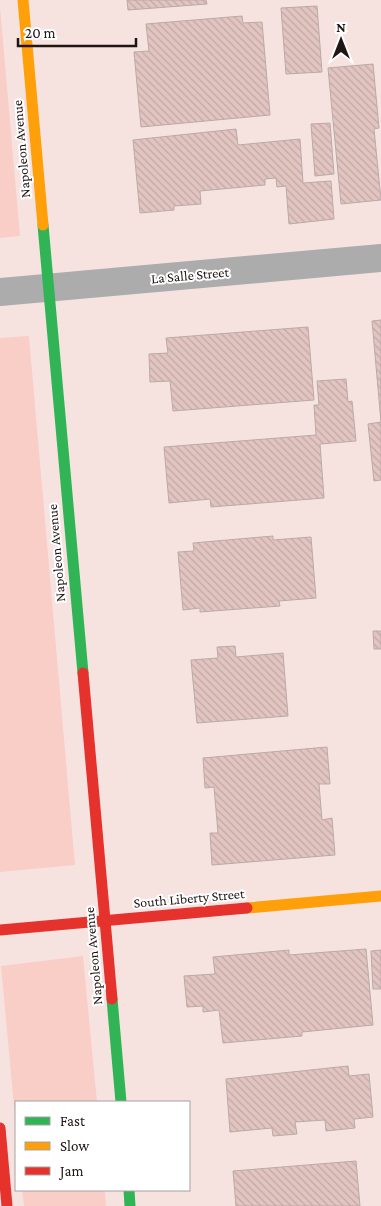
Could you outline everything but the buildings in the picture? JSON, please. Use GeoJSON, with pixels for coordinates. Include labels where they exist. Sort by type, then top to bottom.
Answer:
{"type":"FeatureCollection","features":[{"type":"Feature","properties":{"kind":"main road","name":"Napoleon Avenue"},"geometry":{"type":"LineString","coordinates":[[23,0],[121,1101]]}},
{"type":"Feature","properties":{"kind":"main road","name":"South Liberty Street"},"geometry":{"type":"LineString","coordinates":[[0,930],[381,896]]}},
{"type":"Feature","properties":{"kind":"main road"},"geometry":{"type":"LineString","coordinates":[[0,1128],[7,1206]]}},
{"type":"Feature","properties":{"kind":"main road"},"geometry":{"type":"LineString","coordinates":[[129,1191],[130,1206]]}},
{"type":"Feature","properties":{"kind":"street","name":"La Salle Street"},"geometry":{"type":"LineString","coordinates":[[0,292],[381,258]]}},
{"type":"Feature","properties":{"kind":"shaded area"},"geometry":{"type":"Polygon","coordinates":[[[0,7],[20,236],[0,238],[0,7]]]}},
{"type":"Feature","properties":{"kind":"shaded area"},"geometry":{"type":"Polygon","coordinates":[[[29,336],[75,865],[0,872],[0,338],[29,336]]]}},
{"type":"Feature","properties":{"kind":"shaded area"},"geometry":{"type":"Polygon","coordinates":[[[83,956],[97,1101],[15,1101],[15,1117],[1,966],[83,956]]]}},
{"type":"Feature","properties":{"kind":"shaded area"},"geometry":{"type":"Polygon","coordinates":[[[22,1191],[105,1191],[106,1206],[24,1206],[22,1191]]]}},
{"type":"Feature","properties":{"kind":"traffic: fast"},"geometry":{"type":"LineString","coordinates":[[43,225],[83,673]]}},
{"type":"Feature","properties":{"kind":"traffic: fast"},"geometry":{"type":"LineString","coordinates":[[112,999],[121,1101]]}},
{"type":"Feature","properties":{"kind":"traffic: fast"},"geometry":{"type":"LineString","coordinates":[[129,1191],[130,1206]]}},
{"type":"Feature","properties":{"kind":"traffic: slow"},"geometry":{"type":"LineString","coordinates":[[23,0],[43,225]]}},
{"type":"Feature","properties":{"kind":"traffic: slow"},"geometry":{"type":"LineString","coordinates":[[247,908],[381,896]]}},
{"type":"Feature","properties":{"kind":"traffic: jam"},"geometry":{"type":"LineString","coordinates":[[83,673],[112,999]]}},
{"type":"Feature","properties":{"kind":"traffic: jam"},"geometry":{"type":"LineString","coordinates":[[0,930],[247,908]]}},
{"type":"Feature","properties":{"kind":"traffic: jam"},"geometry":{"type":"LineString","coordinates":[[0,1128],[7,1206]]}}]}
